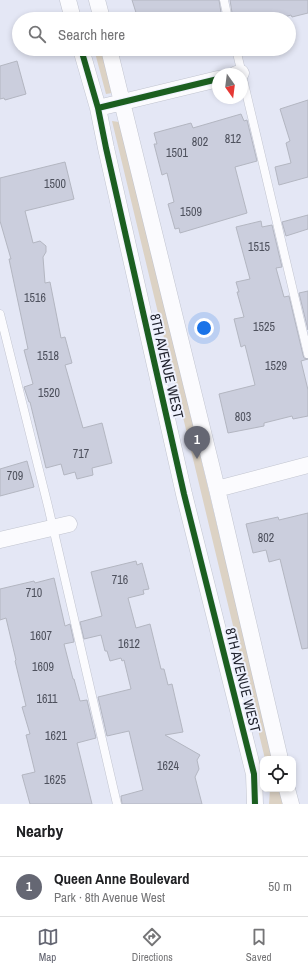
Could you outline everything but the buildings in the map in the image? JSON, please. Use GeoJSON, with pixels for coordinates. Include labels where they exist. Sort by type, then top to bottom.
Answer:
{"type":"FeatureCollection","features":[{"type":"Feature","properties":{"kind":"street"},"geometry":{"type":"LineString","coordinates":[[68,0],[71,12]]}},
{"type":"Feature","properties":{"kind":"street"},"geometry":{"type":"LineString","coordinates":[[97,0],[100,12]]}},
{"type":"Feature","properties":{"kind":"street","name":"8TH AVENUE WEST"},"geometry":{"type":"LineString","coordinates":[[83,56],[98,108],[107,156],[184,494],[254,774],[256,801],[254,804]]}},
{"type":"Feature","properties":{"kind":"street","name":"8TH AVENUE WEST"},"geometry":{"type":"LineString","coordinates":[[111,56],[217,489],[279,756]]}},
{"type":"Feature","properties":{"kind":"street"},"geometry":{"type":"LineString","coordinates":[[98,108],[212,80]]}},
{"type":"Feature","properties":{"kind":"street"},"geometry":{"type":"LineString","coordinates":[[217,489],[308,465]]}},
{"type":"Feature","properties":{"kind":"street"},"geometry":{"type":"LineString","coordinates":[[0,540],[69,524]]}},
{"type":"Feature","properties":{"kind":"street"},"geometry":{"type":"LineString","coordinates":[[288,792],[291,804]]}},
{"type":"Feature","properties":{"kind":"lane"},"geometry":{"type":"LineString","coordinates":[[224,0],[227,12]]}},
{"type":"Feature","properties":{"kind":"lane"},"geometry":{"type":"LineString","coordinates":[[237,56],[239,68]]}},
{"type":"Feature","properties":{"kind":"lane"},"geometry":{"type":"LineString","coordinates":[[247,104],[308,354]]}},
{"type":"Feature","properties":{"kind":"lane"},"geometry":{"type":"LineString","coordinates":[[0,314],[53,528],[117,804]]}},
{"type":"Feature","properties":{"kind":"shaded area"},"geometry":{"type":"Polygon","coordinates":[[[96,56],[104,56],[112,90],[112,93],[106,94],[96,56]]]}},
{"type":"Feature","properties":{"kind":"shaded area"},"geometry":{"type":"Polygon","coordinates":[[[112,121],[119,122],[121,125],[272,756],[264,756],[112,121]]]}},
{"type":"Feature","properties":{"kind":"shaded area"},"geometry":{"type":"Polygon","coordinates":[[[270,792],[281,792],[283,804],[269,804],[270,792]]]}},
{"type":"Feature","properties":{"kind":"cycle path"},"geometry":{"type":"LineString","coordinates":[[83,56],[98,108],[184,494],[254,774],[255,804]]}},
{"type":"Feature","properties":{"kind":"cycle path"},"geometry":{"type":"LineString","coordinates":[[98,108],[212,80]]}},
{"type":"Feature","properties":{"kind":"place","name":"Queen Anne Boulevard"},"geometry":{"type":"Point","coordinates":[197,459]}}]}
